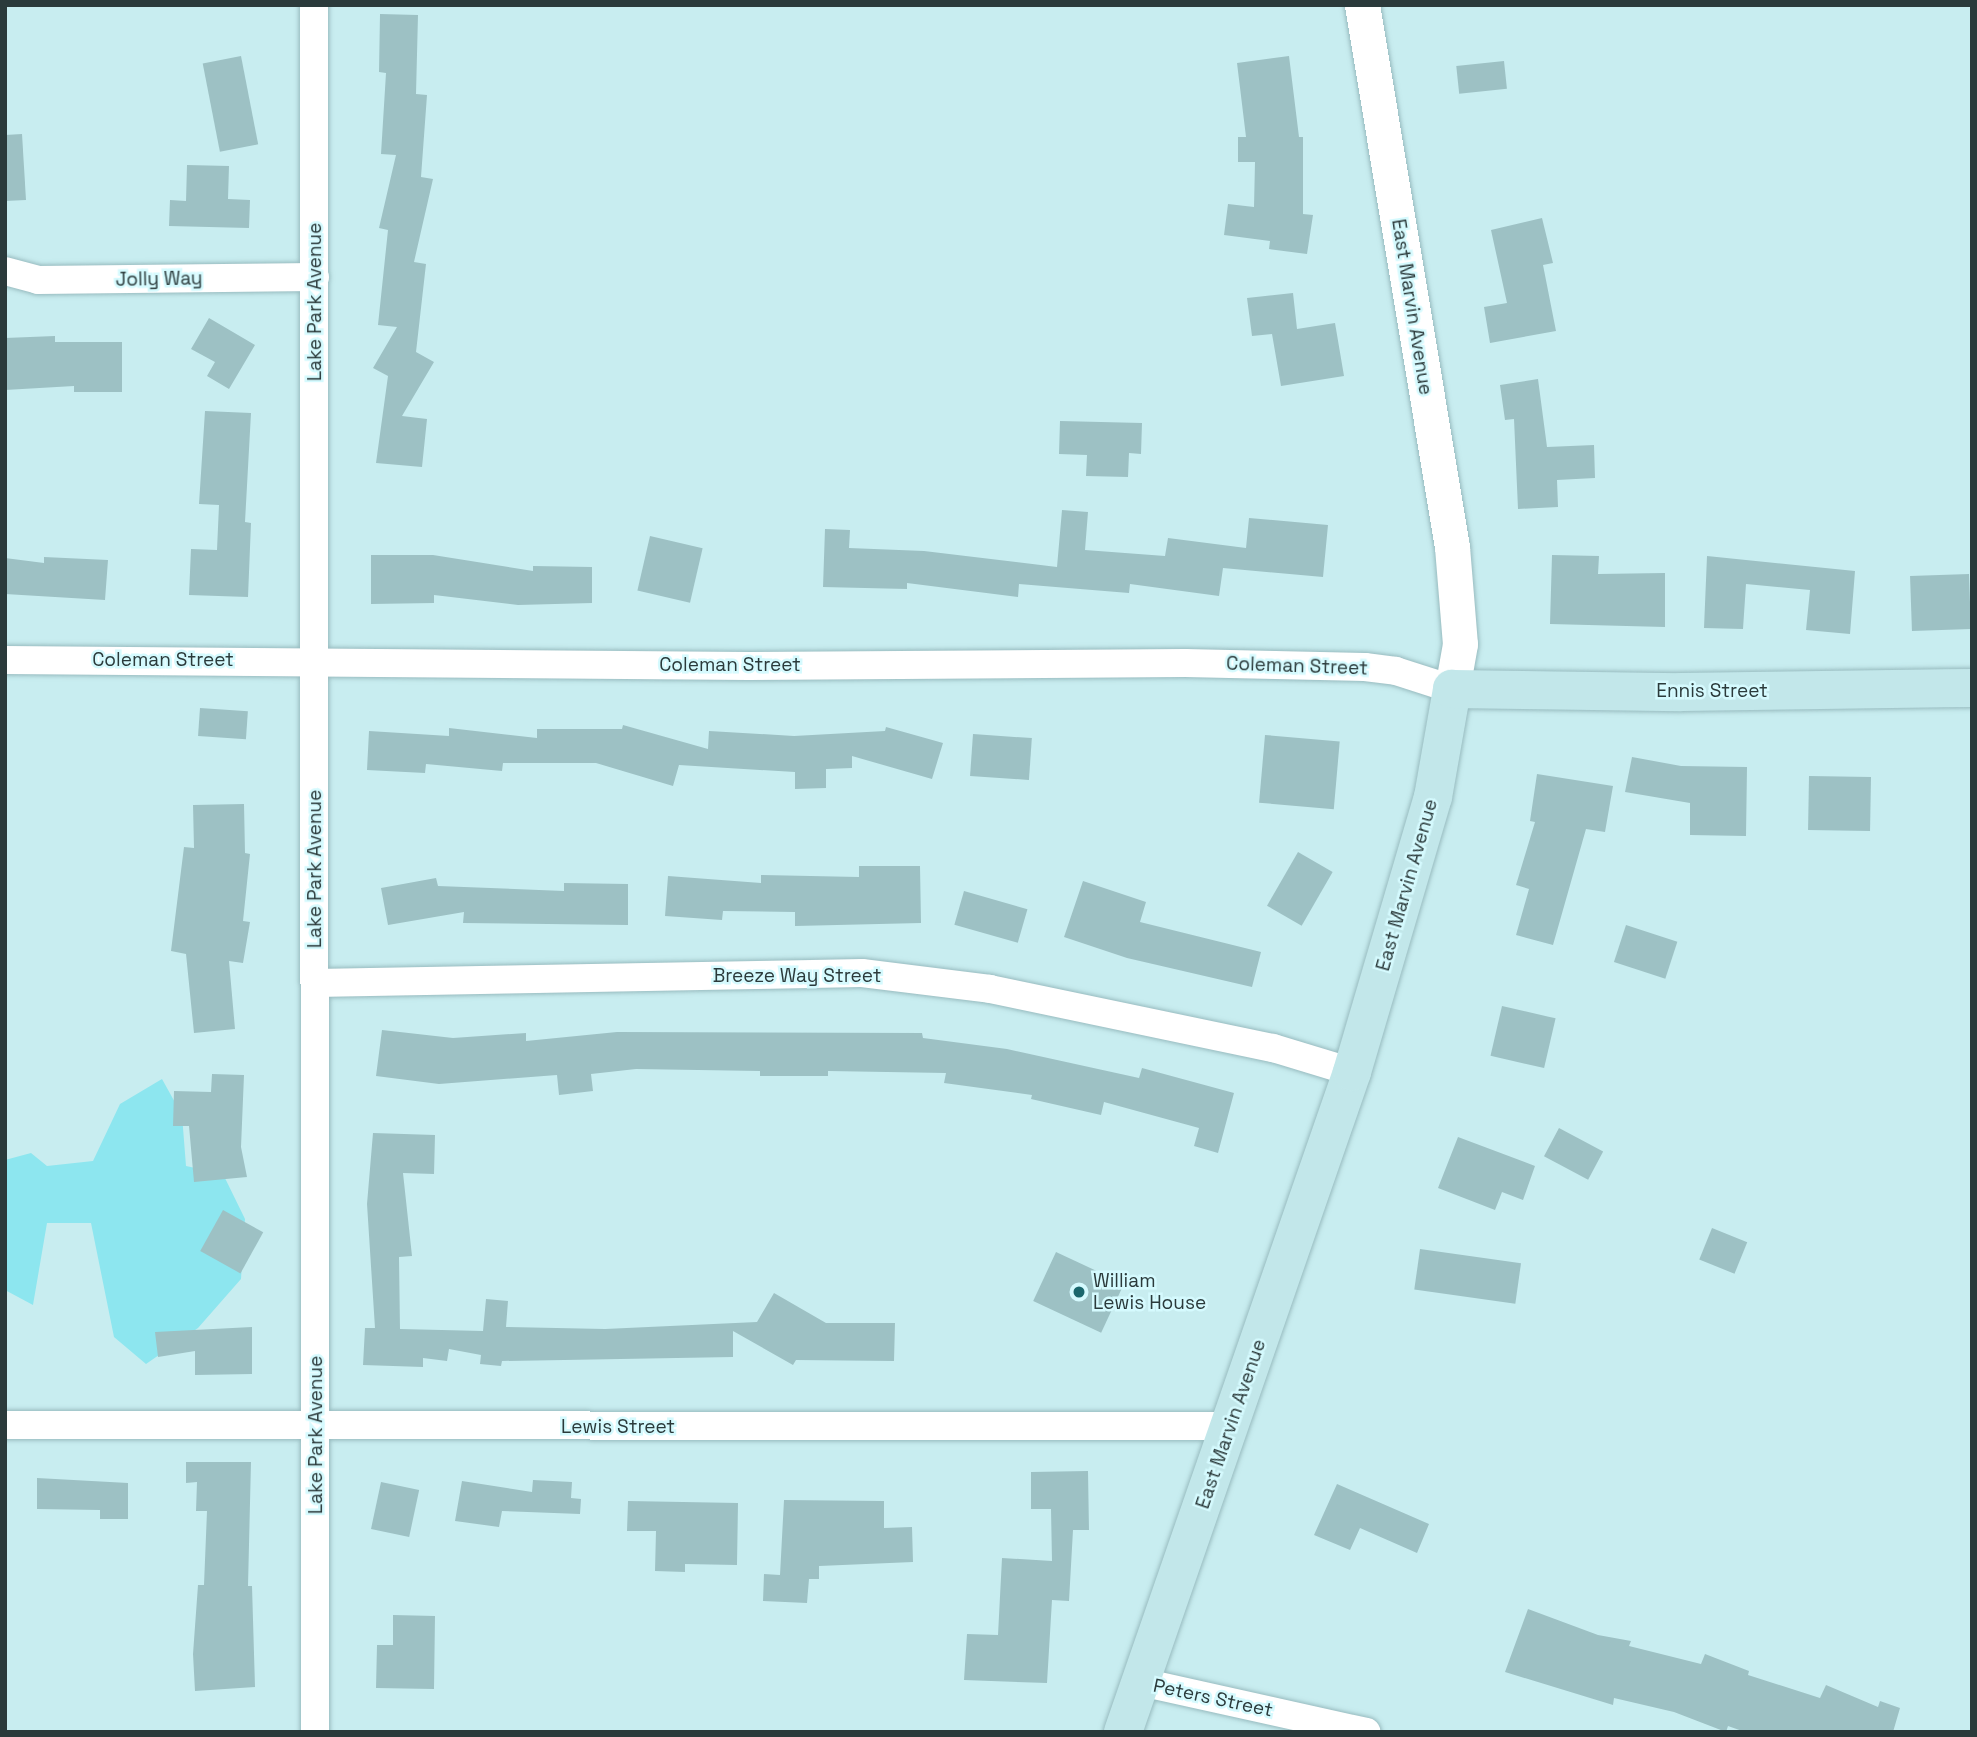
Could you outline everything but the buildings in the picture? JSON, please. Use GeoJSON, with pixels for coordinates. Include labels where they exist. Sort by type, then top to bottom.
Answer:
{"type":"FeatureCollection","features":[{"type":"Feature","properties":{"kind":"main road","name":"Ennis Street"},"geometry":{"type":"LineString","coordinates":[[1452,689],[1681,692],[1972,688]]}},
{"type":"Feature","properties":{"kind":"main road","name":"East Marvin Avenue"},"geometry":{"type":"LineString","coordinates":[[1123,1732],[1352,1072],[1433,797],[1452,689]]}},
{"type":"Feature","properties":{"kind":"street","name":"Lake Park Avenue"},"geometry":{"type":"LineString","coordinates":[[314,5],[315,1732]]}},
{"type":"Feature","properties":{"kind":"street","name":"East Marvin Avenue"},"geometry":{"type":"LineString","coordinates":[[1362,5],[1452,547],[1460,644],[1452,689]]}},
{"type":"Feature","properties":{"kind":"street","name":"Jolly Way"},"geometry":{"type":"LineString","coordinates":[[5,271],[38,280],[315,277]]}},
{"type":"Feature","properties":{"kind":"street","name":"Coleman Street"},"geometry":{"type":"LineString","coordinates":[[5,660],[1338,667],[1396,671],[1452,689]]}},
{"type":"Feature","properties":{"kind":"street","name":"Breeze Way Street"},"geometry":{"type":"LineString","coordinates":[[315,982],[862,973],[990,989],[1273,1048],[1352,1072]]}},
{"type":"Feature","properties":{"kind":"street","name":"Lewis Street"},"geometry":{"type":"LineString","coordinates":[[5,1425],[1230,1426]]}},
{"type":"Feature","properties":{"kind":"street","name":"Peters Street"},"geometry":{"type":"LineString","coordinates":[[1141,1682],[1367,1732]]}},
{"type":"Feature","properties":{"kind":"shaded area"},"geometry":{"type":"Polygon","coordinates":[[[162,1079],[182,1115],[186,1166],[223,1174],[245,1219],[241,1279],[198,1328],[146,1364],[114,1337],[91,1223],[47,1223],[33,1305],[5,1290],[5,1160],[31,1153],[47,1166],[93,1161],[120,1104],[162,1079]]]}},
{"type":"Feature","properties":{"kind":"place","name":"William Lewis House"},"geometry":{"type":"Point","coordinates":[1079,1292]}}]}
